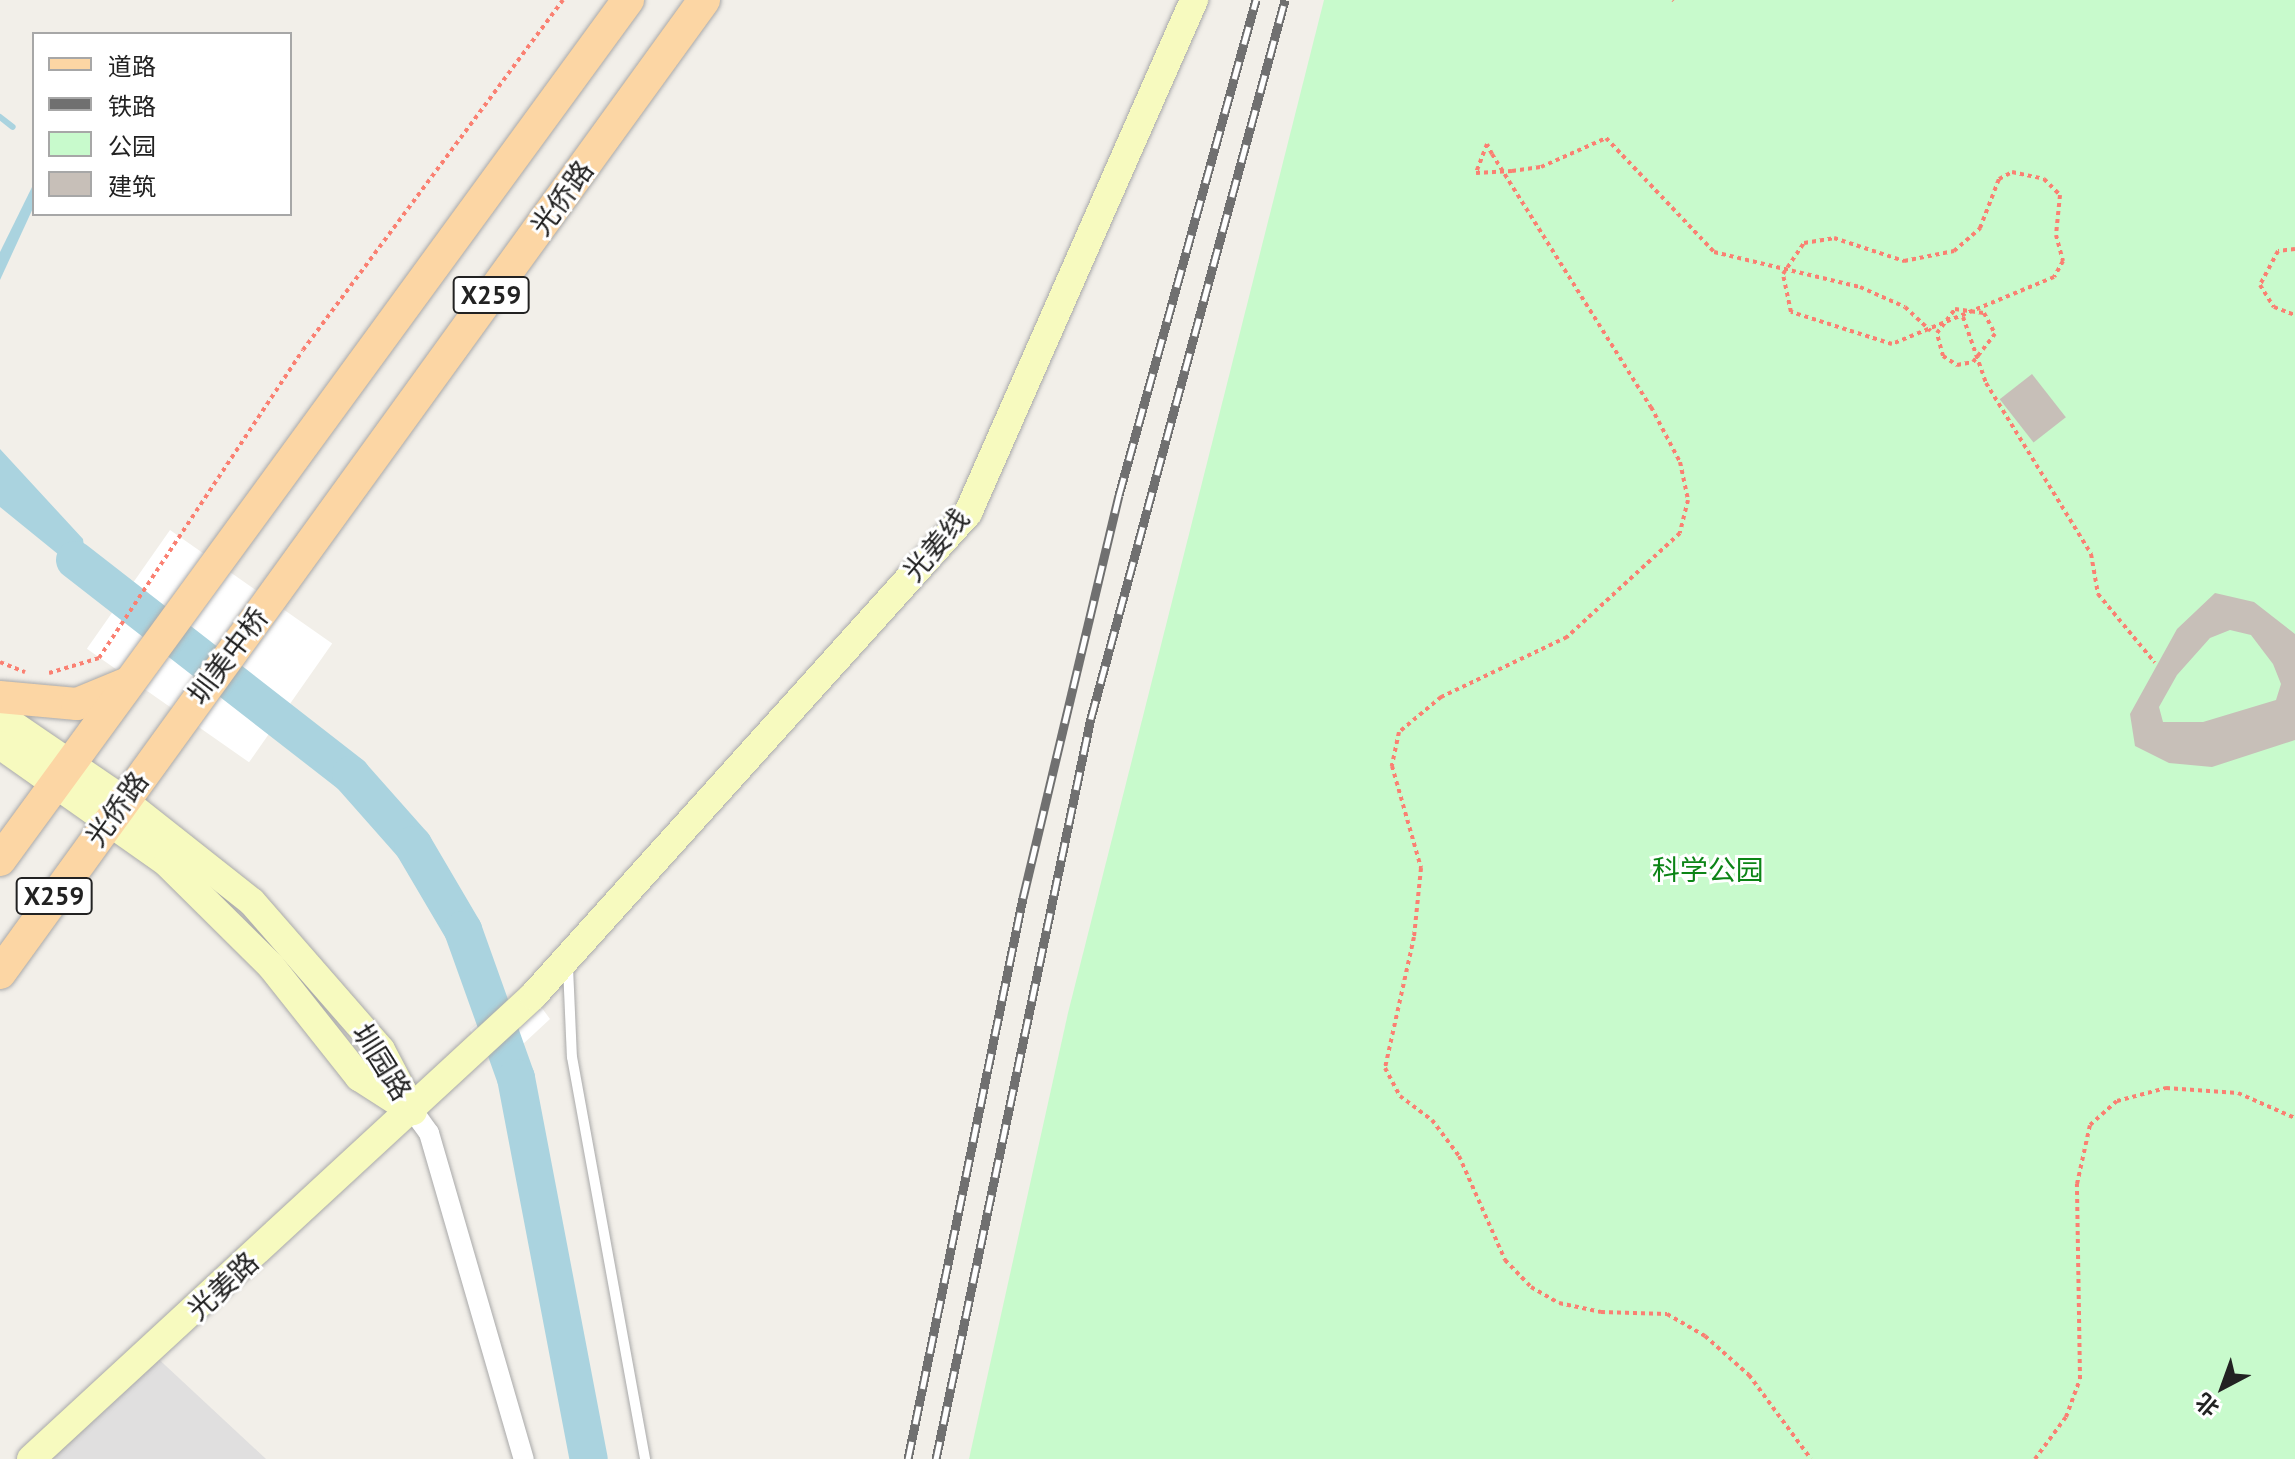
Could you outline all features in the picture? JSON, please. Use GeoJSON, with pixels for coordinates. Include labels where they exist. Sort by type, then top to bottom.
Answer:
{"type":"FeatureCollection","features":[{"type":"Feature","properties":{"kind":"main road","name":"X259"},"geometry":{"type":"LineString","coordinates":[[0,860],[61,772],[226,552],[628,0]]}},
{"type":"Feature","properties":{"kind":"main road","name":"光侨路"},"geometry":{"type":"LineString","coordinates":[[278,590],[704,0]]}},
{"type":"Feature","properties":{"kind":"main road","name":"圳美中桥"},"geometry":{"type":"LineString","coordinates":[[178,723],[278,590]]}},
{"type":"Feature","properties":{"kind":"main road"},"geometry":{"type":"LineString","coordinates":[[0,697],[77,704],[128,683]]}},
{"type":"Feature","properties":{"kind":"main road","name":"光侨路"},"geometry":{"type":"LineString","coordinates":[[0,973],[178,723]]}},
{"type":"Feature","properties":{"kind":"street","name":"光姜线"},"geometry":{"type":"LineString","coordinates":[[413,1111],[533,996],[968,513],[1194,0]]}},
{"type":"Feature","properties":{"kind":"street","name":"圳园路"},"geometry":{"type":"LineString","coordinates":[[0,716],[61,772],[116,810],[212,903],[359,1077],[413,1111]]}},
{"type":"Feature","properties":{"kind":"street","name":"圳园路"},"geometry":{"type":"LineString","coordinates":[[0,745],[61,772]]}},
{"type":"Feature","properties":{"kind":"street","name":"光姜路"},"geometry":{"type":"LineString","coordinates":[[31,1459],[413,1111]]}},
{"type":"Feature","properties":{"kind":"street"},"geometry":{"type":"LineString","coordinates":[[413,1111],[429,1133],[524,1459]]}},
{"type":"Feature","properties":{"kind":"lane"},"geometry":{"type":"LineString","coordinates":[[568,957],[572,1057],[645,1459]]}},
{"type":"Feature","properties":{"kind":"path"},"geometry":{"type":"LineString","coordinates":[[0,662],[37,677],[99,658],[303,350],[563,0]]}},
{"type":"Feature","properties":{"kind":"path"},"geometry":{"type":"LineString","coordinates":[[1811,1459],[1758,1385],[1705,1336],[1667,1314],[1601,1312],[1559,1303],[1531,1287],[1505,1260],[1459,1156],[1432,1120],[1400,1096],[1385,1068],[1414,937],[1421,868],[1392,766],[1399,732],[1441,697],[1567,637],[1680,533],[1688,500],[1680,462],[1651,407],[1492,154],[1487,144],[1476,173],[1512,171],[1541,167],[1606,138],[1714,252],[1860,287],[1915,315],[1931,331]]}},
{"type":"Feature","properties":{"kind":"path"},"geometry":{"type":"LineString","coordinates":[[2004,174],[2051,183],[2064,204],[2056,230],[2059,272],[1963,317],[1892,344],[1798,318],[1786,301],[1786,262],[1822,236],[1904,261],[1935,258],[1980,228],[2004,174]]}},
{"type":"Feature","properties":{"kind":"path"},"geometry":{"type":"LineString","coordinates":[[2295,249],[2278,251],[2260,285],[2274,307],[2295,315]]}},
{"type":"Feature","properties":{"kind":"path"},"geometry":{"type":"LineString","coordinates":[[1950,311],[1984,313],[1995,334],[1980,359],[1957,365],[1943,356],[1937,333],[1950,311]]}},
{"type":"Feature","properties":{"kind":"path"},"geometry":{"type":"LineString","coordinates":[[1963,317],[1986,383],[2091,554],[2098,594],[2155,663]]}},
{"type":"Feature","properties":{"kind":"path"},"geometry":{"type":"LineString","coordinates":[[2035,1459],[2066,1417],[2080,1379],[2077,1184],[2090,1125],[2117,1101],[2166,1088],[2238,1093],[2295,1118]]}},
{"type":"Feature","properties":{"kind":"shaded area"},"geometry":{"type":"Polygon","coordinates":[[[151,1352],[266,1459],[30,1459],[151,1352]]]}},
{"type":"Feature","properties":{"kind":"green space","name":"科学公园"},"geometry":{"type":"Polygon","coordinates":[[[1324,0],[2295,0],[2295,1459],[969,1459],[1068,1013],[1324,0]]]}},
{"type":"Feature","properties":{"kind":"water"},"geometry":{"type":"Polygon","coordinates":[[[32,187],[32,210],[0,280],[0,252],[32,187]]]}},
{"type":"Feature","properties":{"kind":"water"},"geometry":{"type":"Polygon","coordinates":[[[0,449],[83,539],[85,554],[123,584],[112,598],[0,507],[0,449]]]}},
{"type":"Feature","properties":{"kind":"pier"},"geometry":{"type":"Polygon","coordinates":[[[170,530],[332,644],[249,762],[87,649],[170,530]]]}},
{"type":"Feature","properties":{"kind":"pier"},"geometry":{"type":"Polygon","coordinates":[[[525,985],[550,1019],[496,1069],[470,1030],[525,985]]]}},
{"type":"Feature","properties":{"kind":"building"},"geometry":{"type":"Polygon","coordinates":[[[2032,374],[2066,417],[2034,443],[2000,399],[2032,374]]]}},
{"type":"Feature","properties":{"kind":"building"},"geometry":{"type":"Polygon","coordinates":[[[2215,593],[2254,602],[2295,634],[2295,740],[2212,767],[2169,763],[2135,746],[2130,714],[2177,629],[2215,593]],[[2230,630],[2210,638],[2177,675],[2159,707],[2163,722],[2203,722],[2276,700],[2281,684],[2273,664],[2251,635],[2230,630]]]}},
{"type":"Feature","properties":{"kind":"waterway"},"geometry":{"type":"LineString","coordinates":[[0,117],[13,127]]}},
{"type":"Feature","properties":{"kind":"waterway"},"geometry":{"type":"LineString","coordinates":[[75,560],[351,775],[413,845],[463,930],[516,1078],[589,1459]]}},
{"type":"Feature","properties":{"kind":"railway"},"geometry":{"type":"LineString","coordinates":[[908,1459],[1023,898],[1119,495],[1256,0]]}},
{"type":"Feature","properties":{"kind":"railway"},"geometry":{"type":"LineString","coordinates":[[936,1459],[1091,718],[1285,0]]}}]}
